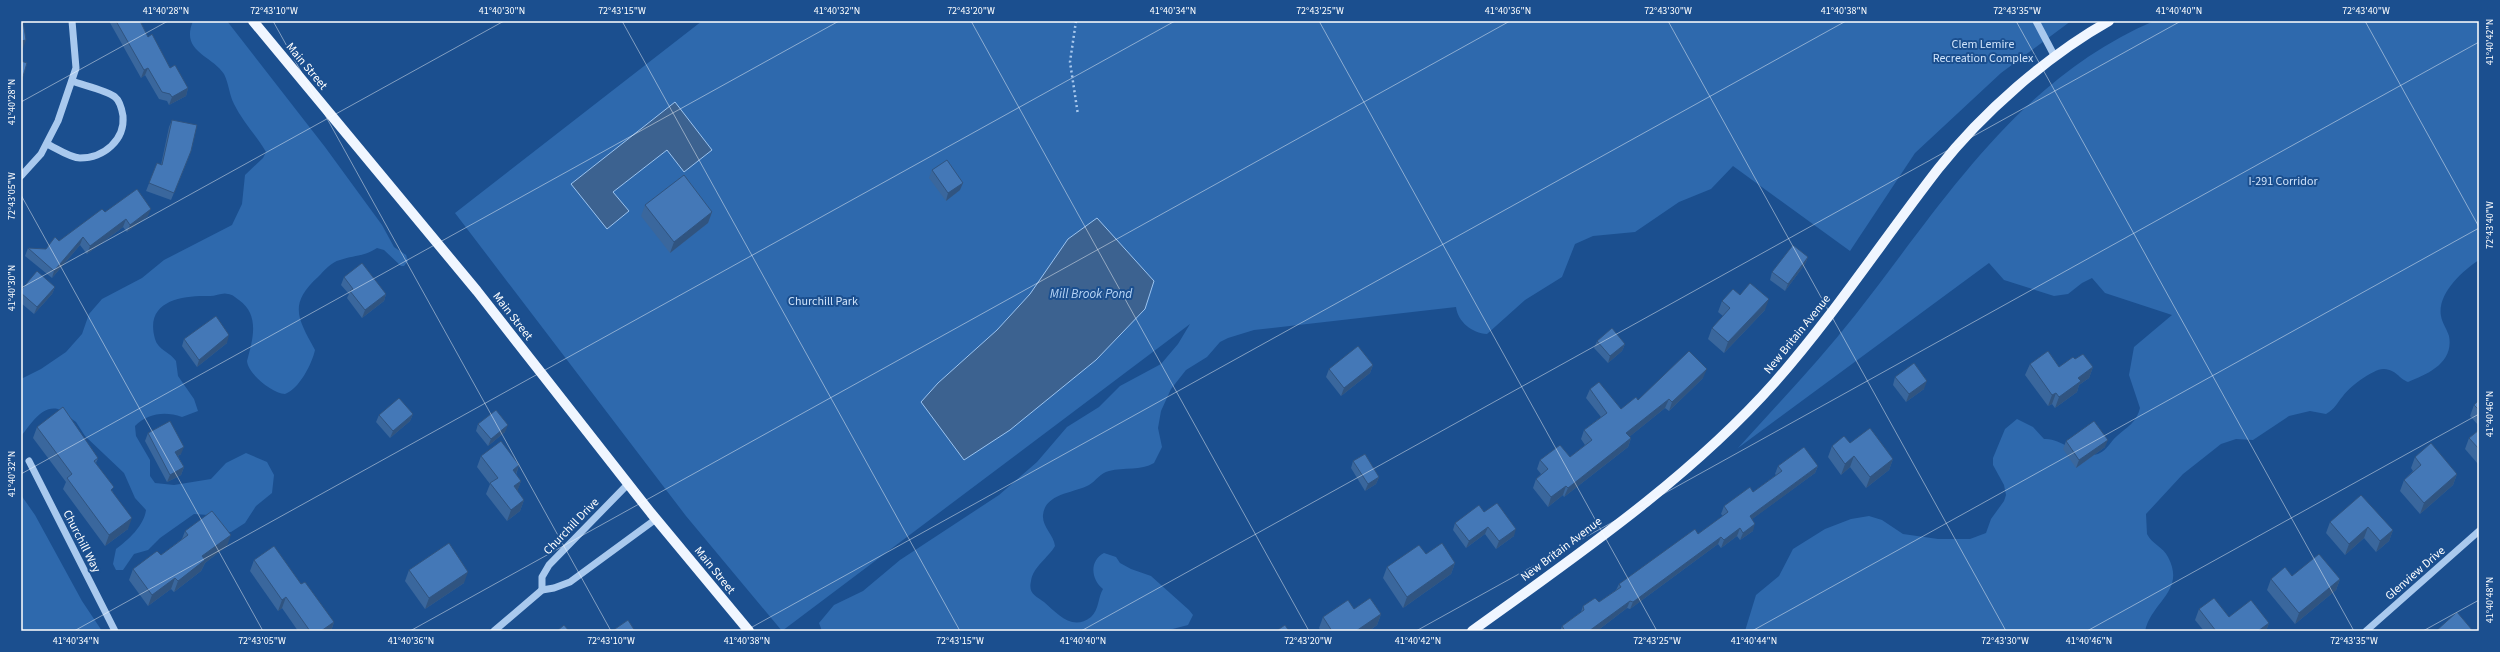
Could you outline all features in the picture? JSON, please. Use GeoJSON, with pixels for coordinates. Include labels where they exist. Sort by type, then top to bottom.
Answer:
{"type":"FeatureCollection","features":[{"type":"Feature","properties":{"kind":"main road","name":"Main Street"},"geometry":{"type":"LineString","coordinates":[[253,21],[478,291],[628,484],[749,631]]}},
{"type":"Feature","properties":{"kind":"main road","name":"New Britain Avenue"},"geometry":{"type":"LineString","coordinates":[[1472,631],[1582,551],[1706,451],[1775,382],[1850,288],[1938,168],[1973,130],[2056,57],[2109,21]]}},
{"type":"Feature","properties":{"kind":"street"},"geometry":{"type":"LineString","coordinates":[[21,176],[41,154],[47,144],[58,122],[72,81],[76,68],[72,21]]}},
{"type":"Feature","properties":{"kind":"street"},"geometry":{"type":"LineString","coordinates":[[2036,21],[2056,57]]}},
{"type":"Feature","properties":{"kind":"street"},"geometry":{"type":"LineString","coordinates":[[47,144],[79,158],[96,156],[106,151],[117,141],[123,124],[122,110],[115,97],[72,81]]}},
{"type":"Feature","properties":{"kind":"street","name":"Churchill Way"},"geometry":{"type":"LineString","coordinates":[[29,461],[115,631]]}},
{"type":"Feature","properties":{"kind":"street","name":"Churchill Drive"},"geometry":{"type":"LineString","coordinates":[[542,590],[542,577],[549,565],[628,484]]}},
{"type":"Feature","properties":{"kind":"street"},"geometry":{"type":"LineString","coordinates":[[494,631],[542,590],[554,588],[570,582],[656,519]]}},
{"type":"Feature","properties":{"kind":"street","name":"Glenview Drive"},"geometry":{"type":"LineString","coordinates":[[2366,631],[2479,531]]}},
{"type":"Feature","properties":{"kind":"path"},"geometry":{"type":"LineString","coordinates":[[1076,21],[1070,62],[1078,115]]}},
{"type":"Feature","properties":{"kind":"green space"},"geometry":{"type":"Polygon","coordinates":[[[193,21],[227,21],[325,147],[382,225],[394,247],[406,255],[408,261],[404,266],[401,266],[384,250],[377,248],[358,256],[337,261],[325,270],[309,287],[302,295],[299,304],[299,312],[304,329],[315,350],[311,362],[300,382],[285,394],[268,387],[256,377],[248,366],[247,361],[253,336],[252,320],[246,306],[234,296],[224,293],[212,296],[188,297],[168,302],[160,308],[155,316],[153,326],[155,339],[159,346],[176,361],[178,376],[194,399],[198,411],[182,417],[169,414],[157,414],[145,418],[135,426],[136,436],[150,460],[150,476],[155,483],[174,485],[211,479],[226,463],[246,453],[267,462],[274,475],[272,493],[256,506],[245,523],[231,532],[225,532],[208,515],[194,514],[160,538],[148,550],[134,554],[123,570],[116,570],[113,564],[116,549],[139,527],[145,516],[146,510],[135,498],[124,473],[85,436],[76,422],[58,409],[46,410],[41,413],[21,436],[21,379],[41,369],[66,352],[82,334],[89,314],[102,299],[142,278],[164,260],[232,225],[242,204],[245,175],[263,158],[266,152],[241,117],[234,104],[224,74],[194,46],[191,40],[190,31],[193,21]]]}},
{"type":"Feature","properties":{"kind":"green space"},"geometry":{"type":"Polygon","coordinates":[[[702,21],[2071,21],[2001,73],[1915,153],[1850,251],[1733,166],[1711,189],[1679,202],[1635,232],[1593,236],[1575,244],[1562,277],[1525,300],[1487,334],[1471,329],[1467,326],[1457,312],[1456,307],[1254,330],[1220,342],[1207,357],[1186,370],[1171,389],[1161,411],[1158,428],[1162,447],[1154,463],[1144,467],[1106,472],[1089,485],[1062,495],[1049,502],[1045,508],[1043,519],[1053,538],[1055,546],[1035,571],[1030,585],[1033,594],[1060,616],[1071,622],[1077,623],[1084,621],[1094,614],[1103,589],[1096,580],[1093,570],[1099,556],[1104,553],[1116,557],[1120,563],[1131,569],[1151,576],[1193,615],[1188,625],[1165,631],[822,631],[819,623],[834,605],[863,591],[900,560],[999,495],[1037,462],[1067,427],[1099,407],[1120,386],[1161,364],[1178,344],[1190,324],[782,631],[686,516],[455,213],[702,21]]]}},
{"type":"Feature","properties":{"kind":"green space","name":"I-291 Corridor"},"geometry":{"type":"Polygon","coordinates":[[[2154,21],[2479,21],[2479,260],[2458,277],[2452,284],[2443,300],[2441,316],[2449,336],[2448,353],[2438,366],[2424,375],[2408,382],[2392,371],[2384,369],[2374,372],[2350,388],[2334,408],[2326,414],[2310,411],[2289,416],[2253,440],[2236,439],[2221,444],[2183,474],[2146,514],[2147,534],[2168,557],[2172,569],[2173,579],[2166,596],[2154,612],[2145,631],[1745,631],[1756,595],[1779,576],[1793,549],[1825,529],[1851,519],[1869,516],[1882,520],[1903,534],[1938,539],[1970,539],[1986,533],[1991,519],[2004,501],[2006,495],[2004,485],[1993,465],[1993,458],[2005,429],[2017,419],[2033,427],[2044,439],[2051,439],[2079,452],[2093,455],[2105,450],[2137,417],[2140,408],[2129,375],[2134,347],[2172,315],[2105,293],[2092,278],[2082,283],[2068,294],[2054,296],[2004,280],[1989,263],[1738,448],[1828,349],[1953,188],[1987,148],[2023,110],[2062,76],[2106,46],[2154,21]]]}},
{"type":"Feature","properties":{"kind":"green space"},"geometry":{"type":"Polygon","coordinates":[[[21,495],[35,515],[82,601],[102,631],[21,631],[21,495]]]}},
{"type":"Feature","properties":{"kind":"water"},"geometry":{"type":"Polygon","coordinates":[[[675,102],[712,150],[684,172],[667,150],[613,192],[629,211],[607,229],[571,184],[675,102]]]}},
{"type":"Feature","properties":{"kind":"water","name":"Mill Brook Pond"},"geometry":{"type":"Polygon","coordinates":[[[1097,218],[1154,281],[1145,309],[1096,360],[1010,430],[964,460],[921,402],[938,383],[997,330],[1030,294],[1068,239],[1097,218]]]}},
{"type":"Feature","properties":{"kind":"building"},"geometry":{"type":"Polygon","coordinates":[[[21,21],[23,21],[26,40],[21,41],[21,21]]]}},
{"type":"Feature","properties":{"kind":"building"},"geometry":{"type":"Polygon","coordinates":[[[116,21],[140,21],[148,37],[152,34],[170,68],[175,65],[188,88],[172,97],[170,94],[162,92],[148,68],[144,70],[116,21]]]}},
{"type":"Feature","properties":{"kind":"building"},"geometry":{"type":"Polygon","coordinates":[[[21,61],[27,63],[21,83],[21,61]]]}},
{"type":"Feature","properties":{"kind":"building"},"geometry":{"type":"Polygon","coordinates":[[[172,120],[197,125],[191,151],[174,193],[149,183],[157,163],[162,165],[172,120]]]}},
{"type":"Feature","properties":{"kind":"building"},"geometry":{"type":"Polygon","coordinates":[[[947,160],[963,183],[948,193],[932,170],[947,160]]]}},
{"type":"Feature","properties":{"kind":"building"},"geometry":{"type":"Polygon","coordinates":[[[684,175],[712,212],[674,242],[645,205],[684,175]]]}},
{"type":"Feature","properties":{"kind":"building"},"geometry":{"type":"Polygon","coordinates":[[[137,189],[151,209],[130,225],[126,219],[90,246],[83,237],[54,271],[28,248],[46,249],[55,237],[59,241],[102,209],[105,212],[137,189]]]}},
{"type":"Feature","properties":{"kind":"building"},"geometry":{"type":"Polygon","coordinates":[[[1793,245],[1808,257],[1788,284],[1772,272],[1793,245]]]}},
{"type":"Feature","properties":{"kind":"building"},"geometry":{"type":"Polygon","coordinates":[[[362,263],[386,294],[365,310],[350,291],[353,289],[344,277],[362,263]]]}},
{"type":"Feature","properties":{"kind":"building"},"geometry":{"type":"Polygon","coordinates":[[[37,271],[55,287],[37,307],[21,293],[21,290],[37,271]]]}},
{"type":"Feature","properties":{"kind":"building"},"geometry":{"type":"Polygon","coordinates":[[[1750,283],[1769,299],[1728,342],[1712,328],[1730,308],[1722,301],[1733,289],[1740,295],[1750,283]]]}},
{"type":"Feature","properties":{"kind":"building"},"geometry":{"type":"Polygon","coordinates":[[[216,316],[229,335],[199,360],[184,339],[216,316]]]}},
{"type":"Feature","properties":{"kind":"building"},"geometry":{"type":"Polygon","coordinates":[[[1612,328],[1625,344],[1610,356],[1597,341],[1612,328]]]}},
{"type":"Feature","properties":{"kind":"building"},"geometry":{"type":"Polygon","coordinates":[[[1358,346],[1373,365],[1344,388],[1329,369],[1358,346]]]}},
{"type":"Feature","properties":{"kind":"building"},"geometry":{"type":"Polygon","coordinates":[[[1689,351],[1707,369],[1672,402],[1669,399],[1626,433],[1631,438],[1568,488],[1566,486],[1551,497],[1536,479],[1548,469],[1540,460],[1560,445],[1570,457],[1592,440],[1584,430],[1607,413],[1590,389],[1599,382],[1621,409],[1636,397],[1638,400],[1689,351]]]}},
{"type":"Feature","properties":{"kind":"building"},"geometry":{"type":"Polygon","coordinates":[[[2048,351],[2059,367],[2073,357],[2075,359],[2083,354],[2093,367],[2078,378],[2081,381],[2059,397],[2056,393],[2052,395],[2030,364],[2048,351]]]}},
{"type":"Feature","properties":{"kind":"building"},"geometry":{"type":"Polygon","coordinates":[[[1914,363],[1927,381],[1909,394],[1895,377],[1914,363]]]}},
{"type":"Feature","properties":{"kind":"building"},"geometry":{"type":"Polygon","coordinates":[[[399,398],[413,414],[393,431],[379,415],[399,398]]]}},
{"type":"Feature","properties":{"kind":"building"},"geometry":{"type":"Polygon","coordinates":[[[2479,400],[2479,410],[2474,405],[2479,400]]]}},
{"type":"Feature","properties":{"kind":"building"},"geometry":{"type":"Polygon","coordinates":[[[63,407],[98,458],[94,461],[114,487],[111,490],[132,518],[109,535],[67,478],[72,474],[37,427],[63,407]]]}},
{"type":"Feature","properties":{"kind":"building"},"geometry":{"type":"Polygon","coordinates":[[[496,410],[508,425],[491,439],[478,424],[496,410]]]}},
{"type":"Feature","properties":{"kind":"building"},"geometry":{"type":"Polygon","coordinates":[[[170,421],[184,447],[175,452],[184,467],[170,475],[148,433],[170,421]]]}},
{"type":"Feature","properties":{"kind":"building"},"geometry":{"type":"Polygon","coordinates":[[[2094,421],[2108,440],[2079,460],[2066,441],[2094,421]]]}},
{"type":"Feature","properties":{"kind":"building"},"geometry":{"type":"Polygon","coordinates":[[[1870,428],[1893,459],[1870,477],[1854,456],[1845,464],[1832,446],[1844,436],[1850,443],[1870,428]]]}},
{"type":"Feature","properties":{"kind":"building"},"geometry":{"type":"Polygon","coordinates":[[[2479,430],[2479,449],[2469,438],[2479,430]]]}},
{"type":"Feature","properties":{"kind":"building"},"geometry":{"type":"Polygon","coordinates":[[[501,441],[519,465],[513,470],[521,481],[514,486],[524,500],[511,510],[490,483],[498,478],[481,456],[501,441]]]}},
{"type":"Feature","properties":{"kind":"building"},"geometry":{"type":"Polygon","coordinates":[[[2431,443],[2457,474],[2424,503],[2404,480],[2421,465],[2415,457],[2431,443]]]}},
{"type":"Feature","properties":{"kind":"building"},"geometry":{"type":"Polygon","coordinates":[[[1804,447],[1818,466],[1750,516],[1755,524],[1743,533],[1740,528],[1724,540],[1721,537],[1633,602],[1630,601],[1589,631],[1565,631],[1562,626],[1584,610],[1583,606],[1595,598],[1599,602],[1621,587],[1619,584],[1695,529],[1698,534],[1728,512],[1724,506],[1750,487],[1753,492],[1782,471],[1778,466],[1804,447]]]}},
{"type":"Feature","properties":{"kind":"building"},"geometry":{"type":"Polygon","coordinates":[[[1365,454],[1379,477],[1368,484],[1353,461],[1365,454]]]}},
{"type":"Feature","properties":{"kind":"building"},"geometry":{"type":"Polygon","coordinates":[[[2361,495],[2393,530],[2380,541],[2368,527],[2349,544],[2330,522],[2361,495]]]}},
{"type":"Feature","properties":{"kind":"building"},"geometry":{"type":"Polygon","coordinates":[[[1497,503],[1516,529],[1499,541],[1488,527],[1469,541],[1455,523],[1479,505],[1484,512],[1497,503]]]}},
{"type":"Feature","properties":{"kind":"building"},"geometry":{"type":"Polygon","coordinates":[[[212,511],[231,535],[202,556],[205,560],[178,581],[175,578],[152,595],[133,569],[157,551],[161,555],[188,535],[185,531],[212,511]]]}},
{"type":"Feature","properties":{"kind":"building"},"geometry":{"type":"Polygon","coordinates":[[[449,543],[468,572],[429,598],[409,570],[449,543]]]}},
{"type":"Feature","properties":{"kind":"building"},"geometry":{"type":"Polygon","coordinates":[[[1442,543],[1455,563],[1407,597],[1387,567],[1419,545],[1426,554],[1442,543]]]}},
{"type":"Feature","properties":{"kind":"building"},"geometry":{"type":"Polygon","coordinates":[[[274,546],[301,584],[305,582],[334,622],[321,631],[310,631],[286,597],[282,600],[254,560],[274,546]]]}},
{"type":"Feature","properties":{"kind":"building"},"geometry":{"type":"Polygon","coordinates":[[[2319,554],[2340,579],[2299,613],[2271,579],[2285,567],[2292,576],[2319,554]]]}},
{"type":"Feature","properties":{"kind":"building"},"geometry":{"type":"Polygon","coordinates":[[[1370,598],[1381,614],[1356,631],[1332,631],[1323,617],[1348,600],[1354,609],[1370,598]]]}},
{"type":"Feature","properties":{"kind":"building"},"geometry":{"type":"Polygon","coordinates":[[[2214,598],[2229,617],[2251,600],[2269,623],[2258,631],[2216,631],[2199,609],[2214,598]]]}},
{"type":"Feature","properties":{"kind":"building"},"geometry":{"type":"Polygon","coordinates":[[[2457,612],[2473,631],[2436,631],[2457,612]]]}},
{"type":"Feature","properties":{"kind":"building"},"geometry":{"type":"Polygon","coordinates":[[[628,620],[635,631],[612,631],[628,620]]]}},
{"type":"Feature","properties":{"kind":"building"},"geometry":{"type":"Polygon","coordinates":[[[564,625],[569,631],[557,631],[564,625]]]}},
{"type":"Feature","properties":{"kind":"building"},"geometry":{"type":"Polygon","coordinates":[[[1285,625],[1289,631],[1276,631],[1285,625]]]}},
{"type":"Feature","properties":{"kind":"park label","name":"Clem Lemire Recreation Complex"},"geometry":{"type":"Point","coordinates":[1983,51]}},
{"type":"Feature","properties":{"kind":"park label","name":"Churchill Park"},"geometry":{"type":"Point","coordinates":[823,301]}}]}
